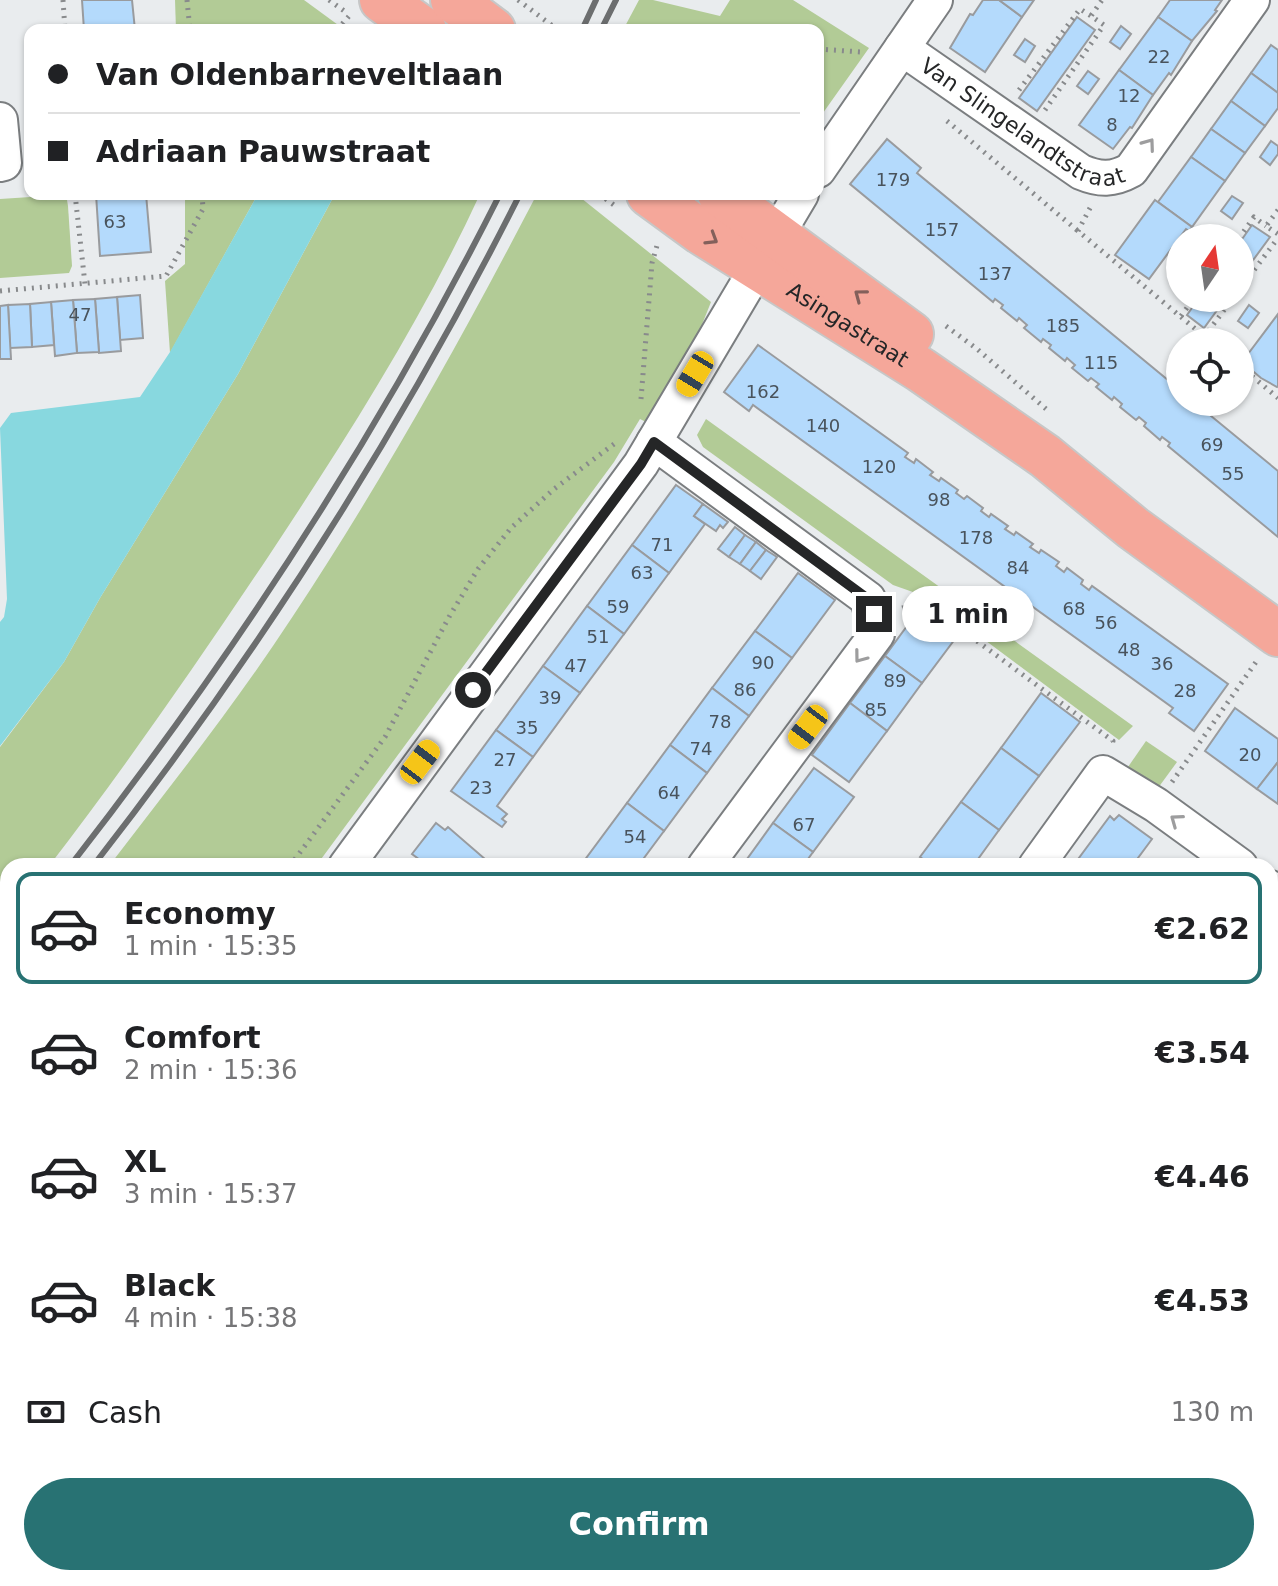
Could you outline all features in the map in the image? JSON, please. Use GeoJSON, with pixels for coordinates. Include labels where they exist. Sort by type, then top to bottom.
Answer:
{"type":"FeatureCollection","features":[{"type":"Feature","properties":{"kind":"main road"},"geometry":{"type":"LineString","coordinates":[[453,0],[485,24]]}},
{"type":"Feature","properties":{"kind":"main road"},"geometry":{"type":"LineString","coordinates":[[366,8],[408,24]]}},
{"type":"Feature","properties":{"kind":"main road","name":"Asingastraat"},"geometry":{"type":"LineString","coordinates":[[657,200],[701,232],[768,251]]}},
{"type":"Feature","properties":{"kind":"main road","name":"Asingastraat"},"geometry":{"type":"LineString","coordinates":[[725,200],[768,251],[921,370],[1045,456],[1268,646]]}},
{"type":"Feature","properties":{"kind":"street"},"geometry":{"type":"LineString","coordinates":[[824,161],[935,0]]}},
{"type":"Feature","properties":{"kind":"street","name":"Van Slingelandtstraat"},"geometry":{"type":"LineString","coordinates":[[895,59],[1014,126],[1081,172],[1106,179],[1119,177],[1131,170],[1252,0]]}},
{"type":"Feature","properties":{"kind":"street"},"geometry":{"type":"LineString","coordinates":[[0,120],[4,163],[0,164]]}},
{"type":"Feature","properties":{"kind":"street"},"geometry":{"type":"LineString","coordinates":[[352,858],[633,476],[798,200]]}},
{"type":"Feature","properties":{"kind":"street"},"geometry":{"type":"LineString","coordinates":[[654,442],[868,599],[877,634],[711,858]]}},
{"type":"Feature","properties":{"kind":"street"},"geometry":{"type":"LineString","coordinates":[[1042,858],[1103,773],[1156,805],[1229,858]]}},
{"type":"Feature","properties":{"kind":"path"},"geometry":{"type":"LineString","coordinates":[[63,0],[65,24]]}},
{"type":"Feature","properties":{"kind":"path"},"geometry":{"type":"LineString","coordinates":[[187,0],[189,24]]}},
{"type":"Feature","properties":{"kind":"path"},"geometry":{"type":"LineString","coordinates":[[518,0],[550,24]]}},
{"type":"Feature","properties":{"kind":"path"},"geometry":{"type":"LineString","coordinates":[[1091,16],[1102,0]]}},
{"type":"Feature","properties":{"kind":"path"},"geometry":{"type":"LineString","coordinates":[[345,24],[366,8]]}},
{"type":"Feature","properties":{"kind":"path"},"geometry":{"type":"LineString","coordinates":[[1080,9],[1104,25],[1014,126],[1080,9]]}},
{"type":"Feature","properties":{"kind":"path"},"geometry":{"type":"LineString","coordinates":[[824,50],[895,59]]}},
{"type":"Feature","properties":{"kind":"path"},"geometry":{"type":"LineString","coordinates":[[947,121],[1194,328]]}},
{"type":"Feature","properties":{"kind":"path"},"geometry":{"type":"LineString","coordinates":[[1078,231],[1106,179]]}},
{"type":"Feature","properties":{"kind":"path"},"geometry":{"type":"LineString","coordinates":[[76,200],[85,284]]}},
{"type":"Feature","properties":{"kind":"path"},"geometry":{"type":"LineString","coordinates":[[0,291],[166,276],[203,209],[202,200]]}},
{"type":"Feature","properties":{"kind":"path"},"geometry":{"type":"LineString","coordinates":[[1266,226],[1278,210]]}},
{"type":"Feature","properties":{"kind":"path"},"geometry":{"type":"LineString","coordinates":[[1249,224],[1254,217],[1278,236],[1254,269]]}},
{"type":"Feature","properties":{"kind":"path"},"geometry":{"type":"LineString","coordinates":[[637,411],[641,401],[652,263],[659,237]]}},
{"type":"Feature","properties":{"kind":"path"},"geometry":{"type":"LineString","coordinates":[[1181,316],[1184,312]]}},
{"type":"Feature","properties":{"kind":"path"},"geometry":{"type":"LineString","coordinates":[[1254,378],[1278,398]]}},
{"type":"Feature","properties":{"kind":"path"},"geometry":{"type":"LineString","coordinates":[[296,858],[385,737],[478,569],[511,528],[619,437]]}},
{"type":"Feature","properties":{"kind":"path"},"geometry":{"type":"LineString","coordinates":[[874,614],[925,603],[1113,741],[1103,773]]}},
{"type":"Feature","properties":{"kind":"path"},"geometry":{"type":"LineString","coordinates":[[1156,805],[1268,646]]}},
{"type":"Feature","properties":{"kind":"green space"},"geometry":{"type":"Polygon","coordinates":[[[175,0],[304,0],[337,24],[176,24],[175,0]]]}},
{"type":"Feature","properties":{"kind":"green space"},"geometry":{"type":"Polygon","coordinates":[[[639,0],[653,0],[720,16],[730,0],[793,0],[869,48],[824,112],[824,24],[626,24],[639,0]]]}},
{"type":"Feature","properties":{"kind":"green space"},"geometry":{"type":"Polygon","coordinates":[[[0,199],[67,200],[72,266],[69,273],[0,278],[0,199]]]}},
{"type":"Feature","properties":{"kind":"green space"},"geometry":{"type":"Polygon","coordinates":[[[185,200],[255,200],[170,353],[165,281],[185,264],[185,200]]]}},
{"type":"Feature","properties":{"kind":"green space"},"geometry":{"type":"Polygon","coordinates":[[[332,200],[477,200],[408,333],[355,423],[270,554],[106,790],[55,858],[0,858],[0,747],[64,662],[238,374],[332,200]]]}},
{"type":"Feature","properties":{"kind":"green space"},"geometry":{"type":"Polygon","coordinates":[[[534,200],[584,200],[711,302],[701,327],[648,423],[640,419],[614,462],[322,858],[115,858],[204,742],[293,616],[359,513],[480,302],[534,200]]]}},
{"type":"Feature","properties":{"kind":"green space"},"geometry":{"type":"Polygon","coordinates":[[[706,419],[1133,726],[1119,740],[927,597],[893,585],[703,447],[697,435],[706,419]]]}},
{"type":"Feature","properties":{"kind":"green space"},"geometry":{"type":"Polygon","coordinates":[[[1146,741],[1177,762],[1158,788],[1128,767],[1146,741]]]}},
{"type":"Feature","properties":{"kind":"water"},"geometry":{"type":"Polygon","coordinates":[[[255,200],[332,200],[238,374],[64,662],[0,746],[0,622],[7,599],[0,428],[11,413],[140,397],[170,352],[255,200]]]}},
{"type":"Feature","properties":{"kind":"building"},"geometry":{"type":"Polygon","coordinates":[[[82,0],[132,0],[134,24],[84,24],[82,0]]]}},
{"type":"Feature","properties":{"kind":"building"},"geometry":{"type":"Polygon","coordinates":[[[983,0],[999,0],[1022,17],[985,72],[950,48],[970,14],[973,15],[983,0]]]}},
{"type":"Feature","properties":{"kind":"building"},"geometry":{"type":"Polygon","coordinates":[[[999,0],[1034,0],[1022,17],[999,0]]]}},
{"type":"Feature","properties":{"kind":"building"},"geometry":{"type":"Polygon","coordinates":[[[1170,0],[1222,0],[1217,11],[1192,41],[1158,17],[1170,0]]]}},
{"type":"Feature","properties":{"kind":"building"},"geometry":{"type":"Polygon","coordinates":[[[1077,17],[1095,30],[1037,111],[1019,98],[1077,17]]]}},
{"type":"Feature","properties":{"kind":"building"},"geometry":{"type":"Polygon","coordinates":[[[1158,17],[1192,41],[1171,75],[1169,73],[1153,95],[1119,70],[1158,17]]]}},
{"type":"Feature","properties":{"kind":"building"},"geometry":{"type":"Polygon","coordinates":[[[1121,26],[1131,34],[1120,49],[1110,42],[1121,26]]]}},
{"type":"Feature","properties":{"kind":"building"},"geometry":{"type":"Polygon","coordinates":[[[1025,39],[1035,46],[1025,62],[1014,55],[1025,39]]]}},
{"type":"Feature","properties":{"kind":"building"},"geometry":{"type":"Polygon","coordinates":[[[1271,45],[1278,50],[1278,93],[1251,73],[1271,45]]]}},
{"type":"Feature","properties":{"kind":"building"},"geometry":{"type":"Polygon","coordinates":[[[1119,70],[1153,95],[1132,128],[1113,149],[1079,125],[1119,70]]]}},
{"type":"Feature","properties":{"kind":"building"},"geometry":{"type":"Polygon","coordinates":[[[1088,71],[1099,79],[1088,94],[1077,86],[1088,71]]]}},
{"type":"Feature","properties":{"kind":"building"},"geometry":{"type":"Polygon","coordinates":[[[1251,73],[1278,93],[1278,108],[1265,126],[1231,101],[1251,73]]]}},
{"type":"Feature","properties":{"kind":"building"},"geometry":{"type":"Polygon","coordinates":[[[1231,101],[1265,126],[1245,153],[1211,129],[1231,101]]]}},
{"type":"Feature","properties":{"kind":"building"},"geometry":{"type":"Polygon","coordinates":[[[1211,129],[1245,153],[1225,181],[1191,157],[1211,129]]]}},
{"type":"Feature","properties":{"kind":"building"},"geometry":{"type":"Polygon","coordinates":[[[887,139],[921,168],[917,173],[1166,378],[1166,416],[1211,416],[1278,471],[1278,537],[1168,446],[1170,443],[1162,437],[1160,440],[1139,417],[1136,420],[1120,407],[1122,404],[1114,397],[1112,400],[1096,387],[1099,384],[1091,378],[1088,381],[1072,368],[1075,365],[1067,358],[1065,361],[1049,348],[1051,345],[1043,339],[1041,342],[1024,328],[1027,325],[1019,318],[1017,321],[995,299],[993,302],[850,184],[887,139]]]}},
{"type":"Feature","properties":{"kind":"building"},"geometry":{"type":"Polygon","coordinates":[[[1271,141],[1278,146],[1278,154],[1270,165],[1260,157],[1271,141]]]}},
{"type":"Feature","properties":{"kind":"building"},"geometry":{"type":"Polygon","coordinates":[[[1191,157],[1225,181],[1194,224],[1188,224],[1158,202],[1191,157]]]}},
{"type":"Feature","properties":{"kind":"building"},"geometry":{"type":"Polygon","coordinates":[[[1232,196],[1243,203],[1232,219],[1221,211],[1232,196]]]}},
{"type":"Feature","properties":{"kind":"building"},"geometry":{"type":"Polygon","coordinates":[[[96,200],[147,200],[151,252],[100,256],[96,200]]]}},
{"type":"Feature","properties":{"kind":"building"},"geometry":{"type":"Polygon","coordinates":[[[1155,200],[1188,224],[1166,224],[1166,256],[1149,279],[1115,255],[1155,200]]]}},
{"type":"Feature","properties":{"kind":"building"},"geometry":{"type":"Polygon","coordinates":[[[1254,226],[1270,237],[1254,259],[1254,226]]]}},
{"type":"Feature","properties":{"kind":"building"},"geometry":{"type":"Polygon","coordinates":[[[140,295],[143,338],[120,340],[117,297],[140,295]]]}},
{"type":"Feature","properties":{"kind":"building"},"geometry":{"type":"Polygon","coordinates":[[[117,297],[121,351],[99,353],[95,299],[117,297]]]}},
{"type":"Feature","properties":{"kind":"building"},"geometry":{"type":"Polygon","coordinates":[[[95,299],[99,352],[77,353],[73,300],[95,299]]]}},
{"type":"Feature","properties":{"kind":"building"},"geometry":{"type":"Polygon","coordinates":[[[73,300],[77,353],[55,356],[51,302],[73,300]]]}},
{"type":"Feature","properties":{"kind":"building"},"geometry":{"type":"Polygon","coordinates":[[[51,302],[54,345],[32,347],[30,304],[51,302]]]}},
{"type":"Feature","properties":{"kind":"building"},"geometry":{"type":"Polygon","coordinates":[[[30,304],[32,347],[10,348],[8,305],[30,304]]]}},
{"type":"Feature","properties":{"kind":"building"},"geometry":{"type":"Polygon","coordinates":[[[8,305],[11,359],[0,359],[0,306],[8,305]]]}},
{"type":"Feature","properties":{"kind":"building"},"geometry":{"type":"Polygon","coordinates":[[[1254,309],[1259,313],[1248,328],[1238,321],[1244,312],[1254,312],[1254,309]]]}},
{"type":"Feature","properties":{"kind":"building"},"geometry":{"type":"Polygon","coordinates":[[[1189,312],[1216,312],[1204,328],[1187,315],[1189,312]]]}},
{"type":"Feature","properties":{"kind":"building"},"geometry":{"type":"Polygon","coordinates":[[[1278,314],[1277,387],[1254,372],[1254,346],[1278,314]]]}},
{"type":"Feature","properties":{"kind":"building"},"geometry":{"type":"Polygon","coordinates":[[[758,345],[908,453],[905,457],[914,463],[916,459],[933,472],[930,475],[939,481],[941,478],[958,490],[956,493],[964,499],[967,496],[989,517],[991,514],[1008,526],[1005,529],[1014,535],[1016,532],[1033,544],[1030,547],[1059,562],[1056,566],[1064,572],[1067,568],[1083,580],[1081,584],[1089,590],[1092,586],[1228,684],[1194,731],[1169,713],[1173,708],[753,405],[749,411],[724,392],[758,345]]]}},
{"type":"Feature","properties":{"kind":"building"},"geometry":{"type":"Polygon","coordinates":[[[676,485],[703,504],[694,516],[705,524],[669,573],[632,545],[676,485]]]}},
{"type":"Feature","properties":{"kind":"building"},"geometry":{"type":"Polygon","coordinates":[[[703,504],[728,522],[723,528],[720,525],[716,531],[694,516],[703,504]]]}},
{"type":"Feature","properties":{"kind":"building"},"geometry":{"type":"Polygon","coordinates":[[[735,527],[745,535],[729,557],[718,549],[735,527]]]}},
{"type":"Feature","properties":{"kind":"building"},"geometry":{"type":"Polygon","coordinates":[[[745,535],[756,542],[740,564],[729,557],[745,535]]]}},
{"type":"Feature","properties":{"kind":"building"},"geometry":{"type":"Polygon","coordinates":[[[756,542],[766,550],[750,571],[740,564],[756,542]]]}},
{"type":"Feature","properties":{"kind":"building"},"geometry":{"type":"Polygon","coordinates":[[[632,545],[669,573],[624,634],[587,606],[632,545]]]}},
{"type":"Feature","properties":{"kind":"building"},"geometry":{"type":"Polygon","coordinates":[[[766,550],[777,557],[761,579],[750,571],[766,550]]]}},
{"type":"Feature","properties":{"kind":"building"},"geometry":{"type":"Polygon","coordinates":[[[798,573],[835,600],[792,658],[755,631],[798,573]]]}},
{"type":"Feature","properties":{"kind":"building"},"geometry":{"type":"Polygon","coordinates":[[[587,606],[624,634],[580,693],[543,666],[587,606]]]}},
{"type":"Feature","properties":{"kind":"building"},"geometry":{"type":"Polygon","coordinates":[[[921,607],[958,635],[922,683],[885,656],[921,607]]]}},
{"type":"Feature","properties":{"kind":"building"},"geometry":{"type":"Polygon","coordinates":[[[755,631],[792,658],[749,716],[712,688],[755,631]]]}},
{"type":"Feature","properties":{"kind":"building"},"geometry":{"type":"Polygon","coordinates":[[[885,656],[922,683],[887,731],[850,703],[885,656]]]}},
{"type":"Feature","properties":{"kind":"building"},"geometry":{"type":"Polygon","coordinates":[[[543,666],[580,693],[533,757],[496,730],[543,666]]]}},
{"type":"Feature","properties":{"kind":"building"},"geometry":{"type":"Polygon","coordinates":[[[712,688],[749,716],[707,773],[670,745],[712,688]]]}},
{"type":"Feature","properties":{"kind":"building"},"geometry":{"type":"Polygon","coordinates":[[[1041,693],[1080,722],[1039,776],[1001,748],[1041,693]]]}},
{"type":"Feature","properties":{"kind":"building"},"geometry":{"type":"Polygon","coordinates":[[[850,703],[887,731],[849,782],[812,755],[850,703]]]}},
{"type":"Feature","properties":{"kind":"building"},"geometry":{"type":"Polygon","coordinates":[[[1235,708],[1278,739],[1278,762],[1257,789],[1205,751],[1235,708]]]}},
{"type":"Feature","properties":{"kind":"building"},"geometry":{"type":"Polygon","coordinates":[[[496,730],[533,757],[497,806],[507,814],[502,819],[506,822],[502,827],[451,791],[496,730]]]}},
{"type":"Feature","properties":{"kind":"building"},"geometry":{"type":"Polygon","coordinates":[[[670,745],[707,773],[664,831],[627,803],[670,745]]]}},
{"type":"Feature","properties":{"kind":"building"},"geometry":{"type":"Polygon","coordinates":[[[1001,748],[1039,776],[999,830],[961,802],[1001,748]]]}},
{"type":"Feature","properties":{"kind":"building"},"geometry":{"type":"Polygon","coordinates":[[[1278,762],[1278,804],[1257,789],[1278,762]]]}},
{"type":"Feature","properties":{"kind":"building"},"geometry":{"type":"Polygon","coordinates":[[[814,768],[854,797],[813,852],[773,823],[814,768]]]}},
{"type":"Feature","properties":{"kind":"building"},"geometry":{"type":"Polygon","coordinates":[[[961,802],[999,830],[979,858],[920,857],[961,802]]]}},
{"type":"Feature","properties":{"kind":"building"},"geometry":{"type":"Polygon","coordinates":[[[627,803],[664,831],[644,858],[586,858],[627,803]]]}},
{"type":"Feature","properties":{"kind":"building"},"geometry":{"type":"Polygon","coordinates":[[[1119,815],[1152,839],[1138,858],[1079,858],[1110,816],[1114,820],[1119,815]]]}},
{"type":"Feature","properties":{"kind":"building"},"geometry":{"type":"Polygon","coordinates":[[[436,823],[445,830],[448,827],[484,858],[417,858],[412,854],[436,823]]]}},
{"type":"Feature","properties":{"kind":"building"},"geometry":{"type":"Polygon","coordinates":[[[773,823],[813,852],[809,858],[748,858],[773,823]]]}},
{"type":"Feature","properties":{"kind":"railway"},"geometry":{"type":"LineString","coordinates":[[585,24],[596,0]]}},
{"type":"Feature","properties":{"kind":"railway"},"geometry":{"type":"LineString","coordinates":[[604,24],[616,0]]}},
{"type":"Feature","properties":{"kind":"railway"},"geometry":{"type":"LineString","coordinates":[[76,858],[189,706],[302,540],[406,370],[497,200]]}},
{"type":"Feature","properties":{"kind":"railway"},"geometry":{"type":"LineString","coordinates":[[99,858],[212,706],[323,540],[426,370],[517,200]]}},
{"type":"Feature","properties":{"kind":"route"},"geometry":{"type":"LineString","coordinates":[[473,690],[641,464],[654,442],[868,599],[874,614]]}}]}
